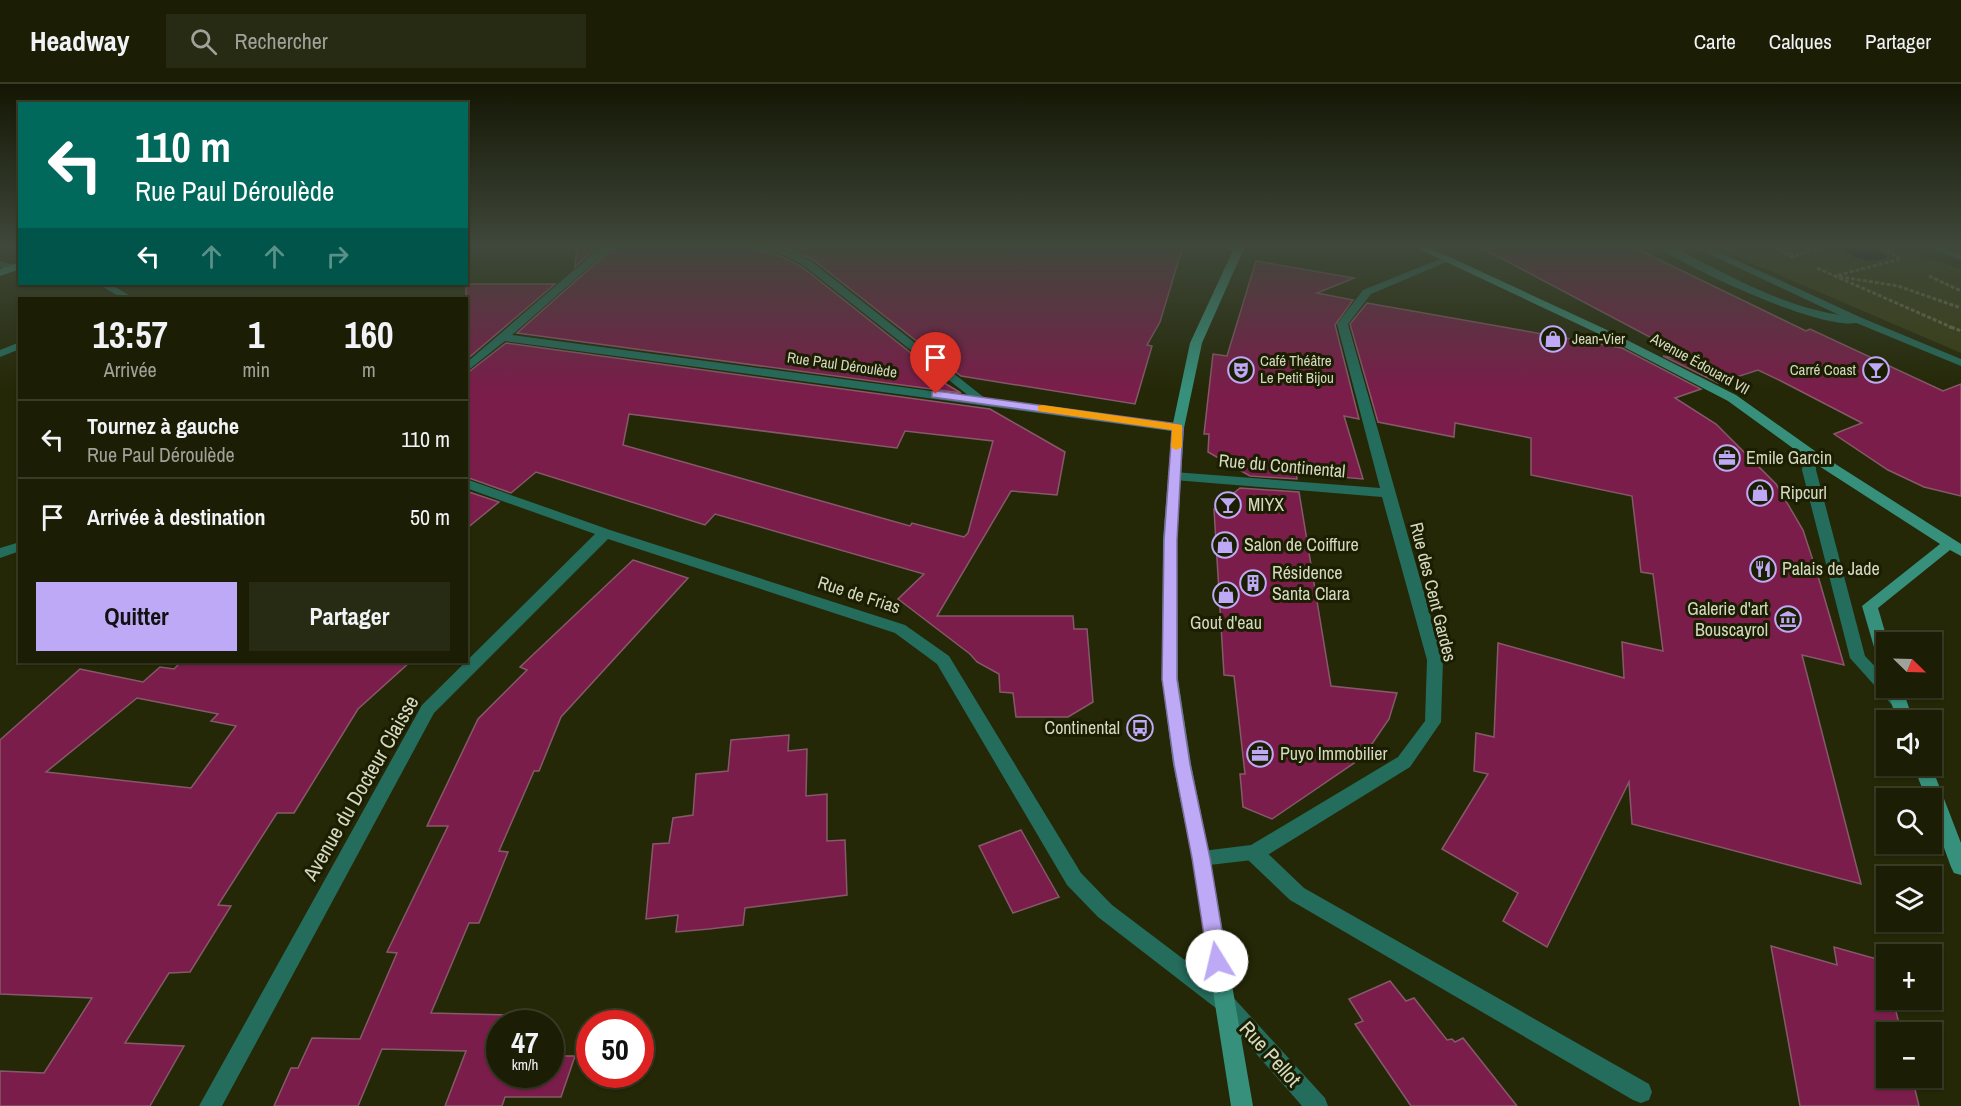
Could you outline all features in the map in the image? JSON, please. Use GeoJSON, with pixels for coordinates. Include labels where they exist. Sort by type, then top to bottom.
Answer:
{"type":"FeatureCollection","features":[{"type":"Feature","properties":{"kind":"main road"},"geometry":{"type":"LineString","coordinates":[[1218,294],[1196,343],[1178,428],[1170,540],[1170,679],[1182,764],[1201,858],[1242,1106]]}},
{"type":"Feature","properties":{"kind":"main road","name":"Avenue Édouard VII"},"geometry":{"type":"LineString","coordinates":[[1517,294],[1601,331],[1732,398],[1810,454],[1958,545]]}},
{"type":"Feature","properties":{"kind":"main road"},"geometry":{"type":"LineString","coordinates":[[1878,632],[1870,606],[1958,545]]}},
{"type":"Feature","properties":{"kind":"main road"},"geometry":{"type":"LineString","coordinates":[[1926,776],[1961,867]]}},
{"type":"Feature","properties":{"kind":"street"},"geometry":{"type":"LineString","coordinates":[[468,367],[552,294]]}},
{"type":"Feature","properties":{"kind":"street"},"geometry":{"type":"LineString","coordinates":[[846,294],[981,400]]}},
{"type":"Feature","properties":{"kind":"street","name":"Rue des Cent Gardes"},"geometry":{"type":"LineString","coordinates":[[1201,858],[1254,853],[1404,762],[1433,722],[1435,660],[1342,324],[1366,294]]}},
{"type":"Feature","properties":{"kind":"street"},"geometry":{"type":"LineString","coordinates":[[1763,294],[1800,311],[1842,321],[1858,320]]}},
{"type":"Feature","properties":{"kind":"street"},"geometry":{"type":"LineString","coordinates":[[1801,294],[1961,363]]}},
{"type":"Feature","properties":{"kind":"street","name":"Rue Paul Déroulède"},"geometry":{"type":"LineString","coordinates":[[502,337],[1178,428]]}},
{"type":"Feature","properties":{"kind":"street"},"geometry":{"type":"LineString","coordinates":[[0,354],[18,346]]}},
{"type":"Feature","properties":{"kind":"street"},"geometry":{"type":"LineString","coordinates":[[1810,454],[1809,470],[1858,658],[1876,675]]}},
{"type":"Feature","properties":{"kind":"street","name":"Rue du Continental"},"geometry":{"type":"LineString","coordinates":[[1174,476],[1388,493]]}},
{"type":"Feature","properties":{"kind":"street","name":"Rue de Frias"},"geometry":{"type":"LineString","coordinates":[[468,484],[605,533],[900,629],[943,660],[1074,879],[1105,911],[1224,1002]]}},
{"type":"Feature","properties":{"kind":"street","name":"Avenue du Docteur Claisse"},"geometry":{"type":"LineString","coordinates":[[210,1106],[428,709],[605,533]]}},
{"type":"Feature","properties":{"kind":"street"},"geometry":{"type":"LineString","coordinates":[[1254,853],[1297,894],[1641,1092]]}},
{"type":"Feature","properties":{"kind":"street","name":"Rue Pellot"},"geometry":{"type":"LineString","coordinates":[[1224,1002],[1317,1106]]}},
{"type":"Feature","properties":{"kind":"path"},"geometry":{"type":"LineString","coordinates":[[1875,294],[1961,331]]}},
{"type":"Feature","properties":{"kind":"path"},"geometry":{"type":"LineString","coordinates":[[1920,294],[1961,308]]}},
{"type":"Feature","properties":{"kind":"path"},"geometry":{"type":"LineString","coordinates":[[1941,330],[1951,327]]}},
{"type":"Feature","properties":{"kind":"green space"},"geometry":{"type":"Polygon","coordinates":[[[1823,294],[1961,294],[1961,353],[1823,294]]]}},
{"type":"Feature","properties":{"kind":"building"},"geometry":{"type":"Polygon","coordinates":[[[466,294],[544,294],[468,358],[468,297],[466,294]]]}},
{"type":"Feature","properties":{"kind":"building"},"geometry":{"type":"Polygon","coordinates":[[[561,294],[836,294],[935,372],[924,371],[961,393],[517,333],[561,294]]]}},
{"type":"Feature","properties":{"kind":"building"},"geometry":{"type":"Polygon","coordinates":[[[856,294],[1169,294],[1160,322],[1147,345],[1152,346],[1135,404],[961,376],[856,294]]]}},
{"type":"Feature","properties":{"kind":"building"},"geometry":{"type":"Polygon","coordinates":[[[1246,294],[1321,294],[1353,300],[1335,325],[1359,419],[1344,416],[1363,479],[1296,473],[1297,479],[1250,476],[1208,452],[1209,434],[1204,434],[1213,354],[1227,356],[1246,294]]]}},
{"type":"Feature","properties":{"kind":"building"},"geometry":{"type":"Polygon","coordinates":[[[1568,294],[1729,294],[1806,331],[1810,329],[1943,391],[1961,384],[1961,496],[1924,487],[1888,470],[1834,434],[1862,423],[1758,370],[1718,383],[1663,356],[1697,362],[1568,294]]]}},
{"type":"Feature","properties":{"kind":"building"},"geometry":{"type":"Polygon","coordinates":[[[1367,303],[1622,348],[1701,389],[1675,398],[1716,424],[1776,484],[1803,530],[1818,576],[1844,665],[1802,655],[1861,884],[1632,824],[1629,782],[1547,947],[1503,921],[1518,893],[1442,849],[1488,774],[1474,771],[1476,733],[1494,737],[1498,643],[1624,678],[1622,642],[1663,651],[1653,574],[1641,572],[1632,496],[1531,475],[1531,438],[1455,423],[1454,437],[1378,422],[1350,324],[1367,303]]]}},
{"type":"Feature","properties":{"kind":"building"},"geometry":{"type":"Polygon","coordinates":[[[506,343],[990,409],[1065,452],[1057,495],[1011,491],[937,616],[1073,616],[1074,629],[1087,629],[1093,702],[1068,717],[1016,717],[1013,693],[1000,692],[999,674],[977,662],[970,654],[898,599],[924,574],[715,514],[705,525],[536,472],[511,493],[468,478],[468,372],[506,343]],[[629,414],[623,445],[910,526],[912,523],[964,537],[968,533],[993,441],[905,431],[897,448],[629,414]]]}},
{"type":"Feature","properties":{"kind":"building"},"geometry":{"type":"Polygon","coordinates":[[[1240,488],[1299,492],[1331,686],[1397,693],[1389,719],[1363,757],[1272,819],[1243,807],[1240,774],[1245,774],[1234,676],[1224,675],[1214,509],[1240,488]]]}},
{"type":"Feature","properties":{"kind":"building"},"geometry":{"type":"Polygon","coordinates":[[[468,492],[499,502],[468,527],[468,492]]]}},
{"type":"Feature","properties":{"kind":"building"},"geometry":{"type":"Polygon","coordinates":[[[633,560],[688,578],[561,717],[539,771],[534,771],[499,851],[508,852],[479,923],[469,923],[431,1013],[486,1014],[486,1088],[564,1088],[564,1056],[575,1056],[561,1097],[505,1097],[502,1106],[445,1106],[466,1051],[382,1049],[358,1106],[274,1106],[291,1068],[298,1068],[312,1038],[360,1039],[397,953],[387,952],[448,826],[427,826],[478,719],[527,670],[520,667],[633,560]]]}},
{"type":"Feature","properties":{"kind":"building"},"geometry":{"type":"Polygon","coordinates":[[[180,663],[409,663],[358,709],[294,813],[277,813],[218,905],[231,906],[190,972],[169,973],[125,1043],[184,1046],[150,1106],[0,1106],[0,1071],[44,1073],[92,998],[0,994],[0,740],[80,669],[143,682],[160,667],[174,669],[180,663]],[[137,698],[46,772],[191,788],[236,726],[211,721],[218,714],[137,698]]]}},
{"type":"Feature","properties":{"kind":"building"},"geometry":{"type":"Polygon","coordinates":[[[789,735],[788,751],[807,749],[806,796],[827,794],[827,841],[845,840],[847,895],[745,908],[743,925],[676,932],[678,915],[646,919],[653,844],[669,843],[673,818],[693,815],[696,774],[728,771],[731,740],[789,735]]]}},
{"type":"Feature","properties":{"kind":"building"},"geometry":{"type":"Polygon","coordinates":[[[1021,830],[1059,897],[1013,913],[979,846],[1021,830]]]}},
{"type":"Feature","properties":{"kind":"building"},"geometry":{"type":"Polygon","coordinates":[[[1771,946],[1837,965],[1834,947],[1876,959],[1876,1010],[1896,1010],[1899,1022],[1876,1022],[1876,1088],[1915,1088],[1919,1106],[1800,1106],[1771,946]]]}},
{"type":"Feature","properties":{"kind":"building"},"geometry":{"type":"Polygon","coordinates":[[[1390,981],[1406,1001],[1414,998],[1447,1040],[1452,1039],[1455,1042],[1463,1038],[1517,1106],[1411,1106],[1355,1024],[1363,1021],[1349,999],[1390,981]]]}},
{"type":"Feature","properties":{"kind":"slow traffic"},"geometry":{"type":"LineString","coordinates":[[1042,409],[1178,428],[1176,447]]}},
{"type":"Feature","properties":{"kind":"place","name":"Jean-Vier"},"geometry":{"type":"Point","coordinates":[1553,339]}},
{"type":"Feature","properties":{"kind":"place","name":"Café Théâtre Le Petit Bijou"},"geometry":{"type":"Point","coordinates":[1241,370]}},
{"type":"Feature","properties":{"kind":"place","name":"Carré Coast"},"geometry":{"type":"Point","coordinates":[1876,370]}},
{"type":"Feature","properties":{"kind":"place","name":"Emile Garcin"},"geometry":{"type":"Point","coordinates":[1727,458]}},
{"type":"Feature","properties":{"kind":"place","name":"Ripcurl"},"geometry":{"type":"Point","coordinates":[1760,493]}},
{"type":"Feature","properties":{"kind":"place","name":"MIYX"},"geometry":{"type":"Point","coordinates":[1228,505]}},
{"type":"Feature","properties":{"kind":"place","name":"Salon de Coiffure"},"geometry":{"type":"Point","coordinates":[1225,545]}},
{"type":"Feature","properties":{"kind":"place","name":"Palais de Jade"},"geometry":{"type":"Point","coordinates":[1763,569]}},
{"type":"Feature","properties":{"kind":"place","name":"Résidence Santa Clara"},"geometry":{"type":"Point","coordinates":[1253,583]}},
{"type":"Feature","properties":{"kind":"place","name":"Gout d'eau"},"geometry":{"type":"Point","coordinates":[1226,595]}},
{"type":"Feature","properties":{"kind":"place","name":"Galerie d'art Bouscayrol"},"geometry":{"type":"Point","coordinates":[1788,619]}},
{"type":"Feature","properties":{"kind":"place","name":"Continental"},"geometry":{"type":"Point","coordinates":[1140,728]}},
{"type":"Feature","properties":{"kind":"place","name":"Puyo Immobilier"},"geometry":{"type":"Point","coordinates":[1260,754]}},
{"type":"Feature","properties":{"kind":"route"},"geometry":{"type":"LineString","coordinates":[[936,394],[1178,428],[1170,540],[1170,679],[1182,764],[1201,858],[1217,961]]}}]}
